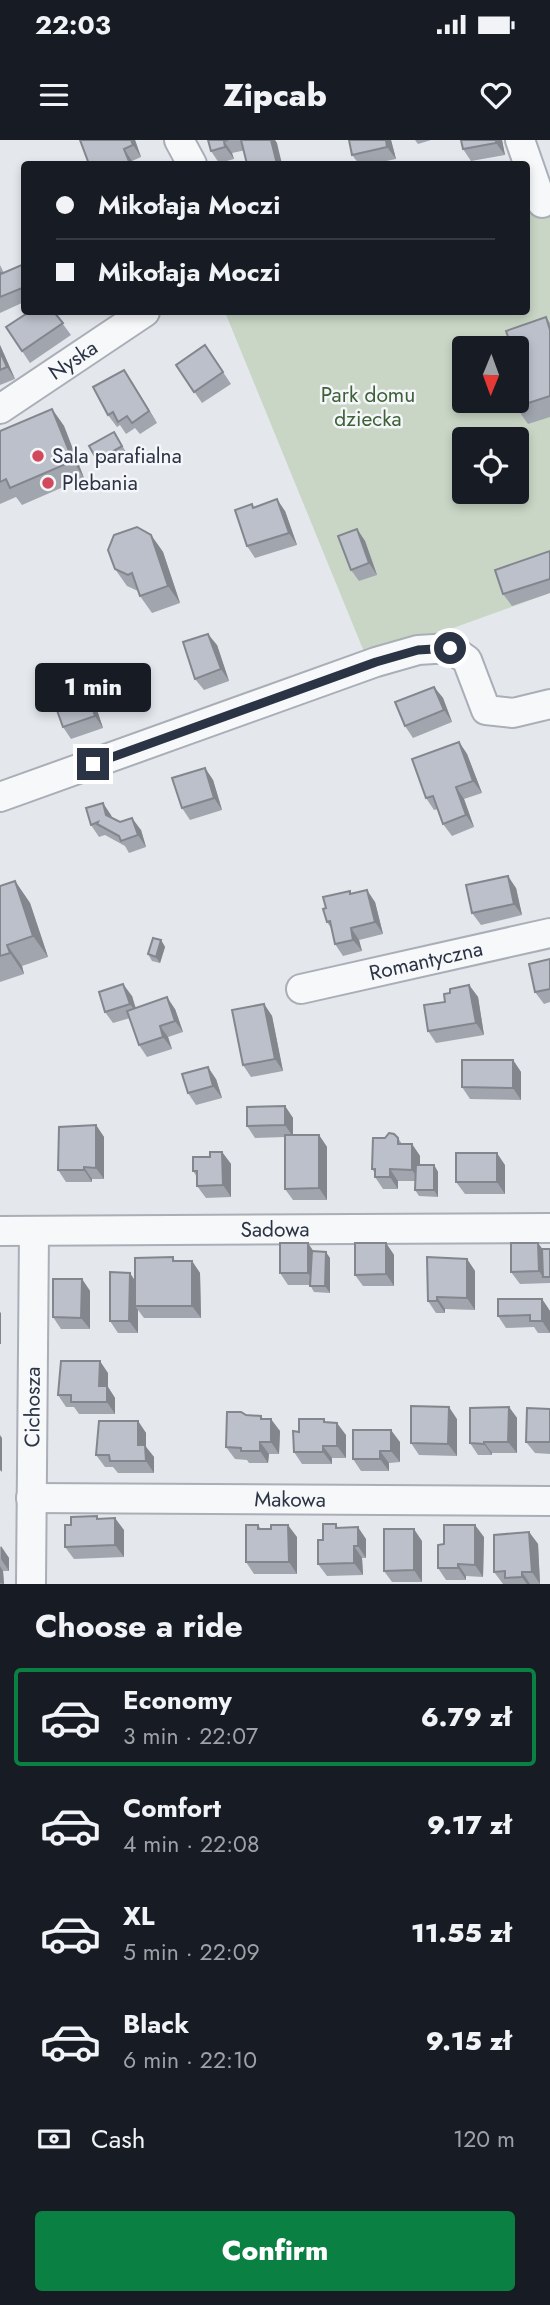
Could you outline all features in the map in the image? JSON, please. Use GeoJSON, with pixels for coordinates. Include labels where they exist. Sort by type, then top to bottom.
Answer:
{"type":"FeatureCollection","features":[{"type":"Feature","properties":{"kind":"street"},"geometry":{"type":"LineString","coordinates":[[179,140],[190,161]]}},
{"type":"Feature","properties":{"kind":"street"},"geometry":{"type":"LineString","coordinates":[[520,140],[527,161]]}},
{"type":"Feature","properties":{"kind":"street"},"geometry":{"type":"LineString","coordinates":[[530,172],[540,203]]}},
{"type":"Feature","properties":{"kind":"street","name":"Nyska"},"geometry":{"type":"LineString","coordinates":[[0,409],[141,315]]}},
{"type":"Feature","properties":{"kind":"street"},"geometry":{"type":"LineString","coordinates":[[0,797],[376,662],[418,650],[450,648],[467,660],[486,710],[513,713],[550,704]]}},
{"type":"Feature","properties":{"kind":"street","name":"Romantyczna"},"geometry":{"type":"LineString","coordinates":[[301,989],[550,933]]}},
{"type":"Feature","properties":{"kind":"street","name":"Sadowa"},"geometry":{"type":"LineString","coordinates":[[0,1231],[550,1228]]}},
{"type":"Feature","properties":{"kind":"street","name":"Cichosza"},"geometry":{"type":"LineString","coordinates":[[31,1584],[34,1232]]}},
{"type":"Feature","properties":{"kind":"street","name":"Makowa"},"geometry":{"type":"LineString","coordinates":[[31,1498],[550,1501]]}},
{"type":"Feature","properties":{"kind":"green space","name":"Park domu dziecka"},"geometry":{"type":"Polygon","coordinates":[[[550,201],[550,593],[367,659],[226,315],[530,315],[530,204],[550,201]]]}},
{"type":"Feature","properties":{"kind":"building"},"geometry":{"type":"Polygon","coordinates":[[[80,140],[131,140],[133,145],[124,149],[129,161],[88,161],[80,140]]]}},
{"type":"Feature","properties":{"kind":"building"},"geometry":{"type":"Polygon","coordinates":[[[208,140],[228,140],[224,141],[225,147],[211,151],[208,140]]]}},
{"type":"Feature","properties":{"kind":"building"},"geometry":{"type":"Polygon","coordinates":[[[241,140],[271,140],[276,161],[246,161],[241,140]]]}},
{"type":"Feature","properties":{"kind":"building"},"geometry":{"type":"Polygon","coordinates":[[[349,140],[386,140],[387,147],[352,155],[349,140]]]}},
{"type":"Feature","properties":{"kind":"building"},"geometry":{"type":"Polygon","coordinates":[[[461,140],[496,140],[496,143],[463,149],[461,140]]]}},
{"type":"Feature","properties":{"kind":"building"},"geometry":{"type":"Polygon","coordinates":[[[21,265],[21,288],[0,297],[0,272],[1,274],[21,265]]]}},
{"type":"Feature","properties":{"kind":"building"},"geometry":{"type":"Polygon","coordinates":[[[24,315],[56,315],[63,323],[22,351],[6,327],[24,315]]]}},
{"type":"Feature","properties":{"kind":"building"},"geometry":{"type":"Polygon","coordinates":[[[546,317],[550,330],[550,396],[529,403],[529,336],[508,336],[506,331],[546,317]]]}},
{"type":"Feature","properties":{"kind":"building"},"geometry":{"type":"Polygon","coordinates":[[[205,345],[223,372],[194,392],[176,365],[205,345]]]}},
{"type":"Feature","properties":{"kind":"building"},"geometry":{"type":"Polygon","coordinates":[[[0,352],[7,367],[0,370],[0,352]]]}},
{"type":"Feature","properties":{"kind":"building"},"geometry":{"type":"Polygon","coordinates":[[[124,370],[149,411],[132,423],[127,416],[118,422],[113,412],[108,415],[93,387],[124,370]]]}},
{"type":"Feature","properties":{"kind":"building","name":"Sala parafialna"},"geometry":{"type":"Polygon","coordinates":[[[52,409],[73,461],[10,488],[6,479],[0,482],[0,431],[52,409]]]}},
{"type":"Feature","properties":{"kind":"building"},"geometry":{"type":"Polygon","coordinates":[[[114,432],[122,446],[97,460],[89,446],[114,432]]]}},
{"type":"Feature","properties":{"kind":"building"},"geometry":{"type":"Polygon","coordinates":[[[277,499],[289,533],[247,546],[235,510],[252,504],[253,508],[277,499]]]}},
{"type":"Feature","properties":{"kind":"building"},"geometry":{"type":"Polygon","coordinates":[[[137,527],[151,535],[168,586],[140,596],[132,573],[128,575],[115,569],[108,550],[114,535],[137,527]]]}},
{"type":"Feature","properties":{"kind":"building"},"geometry":{"type":"Polygon","coordinates":[[[357,529],[369,563],[351,570],[338,536],[357,529]]]}},
{"type":"Feature","properties":{"kind":"building"},"geometry":{"type":"Polygon","coordinates":[[[550,551],[550,579],[503,594],[495,570],[550,551]]]}},
{"type":"Feature","properties":{"kind":"building"},"geometry":{"type":"Polygon","coordinates":[[[208,634],[221,669],[195,679],[183,642],[208,634]]]}},
{"type":"Feature","properties":{"kind":"building"},"geometry":{"type":"Polygon","coordinates":[[[83,680],[95,716],[63,727],[50,691],[83,680]]]}},
{"type":"Feature","properties":{"kind":"building"},"geometry":{"type":"Polygon","coordinates":[[[434,687],[444,710],[405,726],[395,702],[434,687]]]}},
{"type":"Feature","properties":{"kind":"building"},"geometry":{"type":"Polygon","coordinates":[[[459,742],[473,781],[456,787],[466,815],[443,824],[433,796],[426,798],[412,759],[459,742]]]}},
{"type":"Feature","properties":{"kind":"building"},"geometry":{"type":"Polygon","coordinates":[[[205,768],[214,798],[182,808],[172,778],[205,768]]]}},
{"type":"Feature","properties":{"kind":"building"},"geometry":{"type":"Polygon","coordinates":[[[103,803],[106,815],[120,822],[132,818],[138,835],[121,841],[119,836],[97,824],[98,822],[91,825],[86,808],[103,803]]]}},
{"type":"Feature","properties":{"kind":"building"},"geometry":{"type":"Polygon","coordinates":[[[508,876],[514,904],[472,913],[466,885],[508,876]]]}},
{"type":"Feature","properties":{"kind":"building"},"geometry":{"type":"Polygon","coordinates":[[[15,881],[33,936],[7,945],[10,953],[0,956],[0,886],[15,881]]]}},
{"type":"Feature","properties":{"kind":"building"},"geometry":{"type":"Polygon","coordinates":[[[367,890],[375,922],[351,928],[353,940],[335,944],[330,921],[327,922],[323,909],[326,908],[323,897],[367,890]]]}},
{"type":"Feature","properties":{"kind":"building"},"geometry":{"type":"Polygon","coordinates":[[[153,938],[161,940],[156,957],[148,954],[153,938]]]}},
{"type":"Feature","properties":{"kind":"building"},"geometry":{"type":"Polygon","coordinates":[[[550,959],[550,989],[535,992],[529,964],[550,959]]]}},
{"type":"Feature","properties":{"kind":"building"},"geometry":{"type":"Polygon","coordinates":[[[123,984],[130,1004],[105,1012],[99,992],[123,984]]]}},
{"type":"Feature","properties":{"kind":"building"},"geometry":{"type":"Polygon","coordinates":[[[469,985],[476,1023],[428,1031],[424,1005],[445,1002],[444,994],[450,993],[450,989],[469,985]]]}},
{"type":"Feature","properties":{"kind":"building"},"geometry":{"type":"Polygon","coordinates":[[[167,997],[175,1021],[160,1026],[163,1037],[139,1045],[127,1011],[167,997]]]}},
{"type":"Feature","properties":{"kind":"building"},"geometry":{"type":"Polygon","coordinates":[[[264,1004],[275,1059],[243,1065],[232,1010],[264,1004]]]}},
{"type":"Feature","properties":{"kind":"building"},"geometry":{"type":"Polygon","coordinates":[[[462,1060],[513,1060],[513,1088],[462,1087],[462,1060]]]}},
{"type":"Feature","properties":{"kind":"building"},"geometry":{"type":"Polygon","coordinates":[[[208,1067],[213,1086],[188,1093],[182,1074],[208,1067]]]}},
{"type":"Feature","properties":{"kind":"building"},"geometry":{"type":"Polygon","coordinates":[[[285,1106],[285,1125],[247,1126],[247,1107],[285,1106]]]}},
{"type":"Feature","properties":{"kind":"building"},"geometry":{"type":"Polygon","coordinates":[[[96,1125],[96,1168],[58,1170],[59,1127],[96,1125]]]}},
{"type":"Feature","properties":{"kind":"building"},"geometry":{"type":"Polygon","coordinates":[[[389,1133],[398,1138],[398,1144],[412,1144],[412,1170],[390,1169],[390,1177],[375,1177],[375,1169],[372,1169],[373,1138],[385,1138],[389,1133]]]}},
{"type":"Feature","properties":{"kind":"building"},"geometry":{"type":"Polygon","coordinates":[[[285,1135],[319,1135],[319,1188],[285,1189],[285,1135]]]}},
{"type":"Feature","properties":{"kind":"building"},"geometry":{"type":"Polygon","coordinates":[[[210,1152],[222,1152],[223,1185],[197,1186],[193,1157],[210,1157],[210,1152]]]}},
{"type":"Feature","properties":{"kind":"building"},"geometry":{"type":"Polygon","coordinates":[[[456,1153],[497,1153],[497,1182],[456,1182],[456,1153]]]}},
{"type":"Feature","properties":{"kind":"building"},"geometry":{"type":"Polygon","coordinates":[[[416,1165],[434,1165],[434,1190],[415,1190],[416,1165]]]}},
{"type":"Feature","properties":{"kind":"building"},"geometry":{"type":"Polygon","coordinates":[[[280,1243],[308,1243],[308,1273],[280,1273],[280,1243]]]}},
{"type":"Feature","properties":{"kind":"building"},"geometry":{"type":"Polygon","coordinates":[[[355,1243],[386,1243],[386,1274],[355,1275],[355,1243]]]}},
{"type":"Feature","properties":{"kind":"building"},"geometry":{"type":"Polygon","coordinates":[[[511,1243],[538,1243],[539,1271],[511,1272],[511,1243]]]}},
{"type":"Feature","properties":{"kind":"building"},"geometry":{"type":"Polygon","coordinates":[[[542,1249],[550,1249],[550,1277],[543,1277],[542,1249]]]}},
{"type":"Feature","properties":{"kind":"building"},"geometry":{"type":"Polygon","coordinates":[[[312,1251],[326,1252],[325,1286],[310,1286],[312,1251]]]}},
{"type":"Feature","properties":{"kind":"building"},"geometry":{"type":"Polygon","coordinates":[[[173,1257],[173,1261],[192,1261],[192,1306],[135,1306],[135,1258],[173,1257]]]}},
{"type":"Feature","properties":{"kind":"building"},"geometry":{"type":"Polygon","coordinates":[[[427,1257],[467,1259],[467,1298],[437,1297],[437,1301],[428,1301],[427,1257]]]}},
{"type":"Feature","properties":{"kind":"building"},"geometry":{"type":"Polygon","coordinates":[[[110,1272],[130,1273],[129,1321],[110,1321],[110,1272]]]}},
{"type":"Feature","properties":{"kind":"building"},"geometry":{"type":"Polygon","coordinates":[[[53,1279],[82,1279],[81,1318],[53,1317],[53,1279]]]}},
{"type":"Feature","properties":{"kind":"building"},"geometry":{"type":"Polygon","coordinates":[[[498,1299],[542,1299],[542,1321],[530,1321],[530,1315],[498,1316],[498,1299]]]}},
{"type":"Feature","properties":{"kind":"building"},"geometry":{"type":"Polygon","coordinates":[[[61,1361],[100,1361],[99,1386],[107,1386],[107,1402],[71,1402],[71,1395],[58,1395],[61,1361]]]}},
{"type":"Feature","properties":{"kind":"building"},"geometry":{"type":"Polygon","coordinates":[[[411,1406],[449,1407],[448,1444],[411,1443],[411,1406]]]}},
{"type":"Feature","properties":{"kind":"building"},"geometry":{"type":"Polygon","coordinates":[[[509,1407],[508,1442],[470,1443],[470,1408],[509,1407]]]}},
{"type":"Feature","properties":{"kind":"building"},"geometry":{"type":"Polygon","coordinates":[[[527,1408],[550,1409],[550,1442],[526,1442],[527,1408]]]}},
{"type":"Feature","properties":{"kind":"building"},"geometry":{"type":"Polygon","coordinates":[[[227,1412],[241,1412],[261,1416],[261,1419],[271,1419],[271,1442],[260,1442],[260,1451],[241,1451],[241,1448],[226,1447],[227,1412]]]}},
{"type":"Feature","properties":{"kind":"building"},"geometry":{"type":"Polygon","coordinates":[[[299,1419],[324,1419],[324,1422],[337,1423],[337,1446],[323,1446],[323,1452],[294,1452],[293,1431],[299,1432],[299,1419]]]}},
{"type":"Feature","properties":{"kind":"building"},"geometry":{"type":"Polygon","coordinates":[[[99,1421],[138,1421],[138,1445],[145,1445],[146,1461],[110,1461],[109,1455],[96,1455],[99,1421]]]}},
{"type":"Feature","properties":{"kind":"building"},"geometry":{"type":"Polygon","coordinates":[[[353,1430],[391,1430],[391,1451],[380,1451],[380,1459],[353,1459],[353,1430]]]}},
{"type":"Feature","properties":{"kind":"building"},"geometry":{"type":"Polygon","coordinates":[[[97,1516],[97,1519],[115,1518],[115,1545],[65,1547],[65,1525],[71,1525],[71,1517],[97,1516]]]}},
{"type":"Feature","properties":{"kind":"building"},"geometry":{"type":"Polygon","coordinates":[[[323,1524],[336,1524],[336,1528],[358,1527],[354,1563],[318,1564],[318,1540],[323,1540],[323,1524]]]}},
{"type":"Feature","properties":{"kind":"building"},"geometry":{"type":"Polygon","coordinates":[[[246,1525],[271,1529],[271,1525],[288,1525],[289,1562],[246,1562],[246,1525]]]}},
{"type":"Feature","properties":{"kind":"building"},"geometry":{"type":"Polygon","coordinates":[[[444,1525],[475,1525],[475,1565],[458,1564],[458,1568],[438,1568],[438,1545],[444,1544],[444,1525]]]}},
{"type":"Feature","properties":{"kind":"building"},"geometry":{"type":"Polygon","coordinates":[[[384,1529],[414,1529],[414,1570],[384,1571],[384,1529]]]}},
{"type":"Feature","properties":{"kind":"building"},"geometry":{"type":"Polygon","coordinates":[[[529,1532],[532,1572],[522,1572],[522,1577],[505,1578],[505,1571],[494,1572],[494,1535],[529,1532]]]}},
{"type":"Feature","properties":{"kind":"place","name":"Sala parafialna"},"geometry":{"type":"Point","coordinates":[38,456]}},
{"type":"Feature","properties":{"kind":"place","name":"Plebania"},"geometry":{"type":"Point","coordinates":[48,483]}},
{"type":"Feature","properties":{"kind":"route"},"geometry":{"type":"LineString","coordinates":[[93,764],[376,662],[418,650],[450,648]]}}]}
